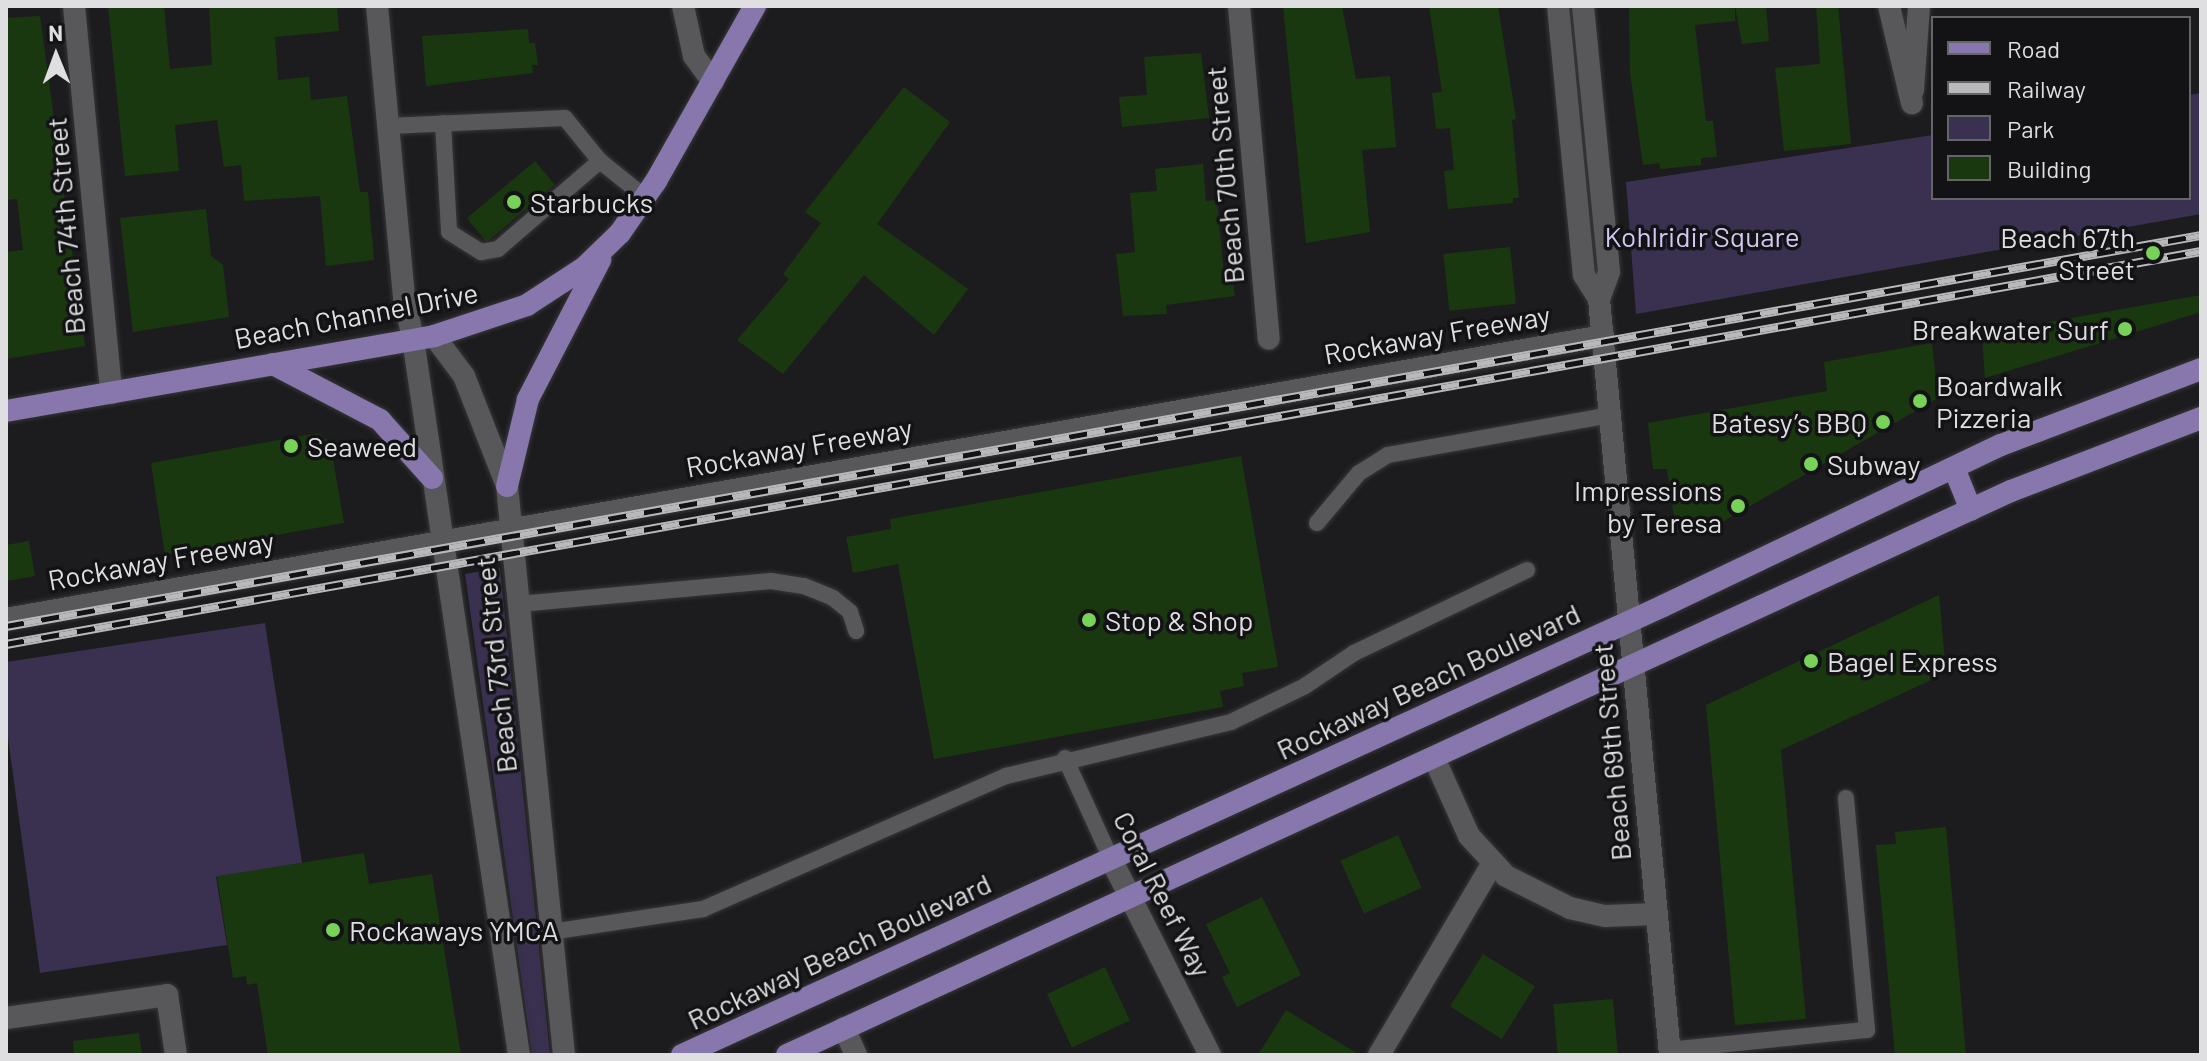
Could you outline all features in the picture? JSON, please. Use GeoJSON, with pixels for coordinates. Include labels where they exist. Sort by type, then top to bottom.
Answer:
{"type":"FeatureCollection","features":[{"type":"Feature","properties":{"kind":"main road","name":"Beach Channel Drive"},"geometry":{"type":"LineString","coordinates":[[6,411],[424,337],[527,305],[605,251],[646,198],[755,6]]}},
{"type":"Feature","properties":{"kind":"main road"},"geometry":{"type":"LineString","coordinates":[[507,486],[534,384],[605,251]]}},
{"type":"Feature","properties":{"kind":"main road"},"geometry":{"type":"LineString","coordinates":[[273,364],[380,420],[432,478]]}},
{"type":"Feature","properties":{"kind":"main road","name":"Rockaway Beach Boulevard"},"geometry":{"type":"LineString","coordinates":[[682,1055],[1629,622],[1954,468],[2201,369]]}},
{"type":"Feature","properties":{"kind":"main road"},"geometry":{"type":"LineString","coordinates":[[787,1055],[1131,895],[1633,669],[1971,510],[2201,418]]}},
{"type":"Feature","properties":{"kind":"main road"},"geometry":{"type":"LineString","coordinates":[[1954,468],[1971,510]]}},
{"type":"Feature","properties":{"kind":"street","name":"Beach 74th Street"},"geometry":{"type":"LineString","coordinates":[[74,6],[111,393]]}},
{"type":"Feature","properties":{"kind":"street","name":"Beach 73rd Street"},"geometry":{"type":"LineString","coordinates":[[377,6],[404,297],[424,337],[464,376],[507,486],[564,1055]]}},
{"type":"Feature","properties":{"kind":"street"},"geometry":{"type":"LineString","coordinates":[[683,6],[694,56],[713,82]]}},
{"type":"Feature","properties":{"kind":"street","name":"Beach 70th Street"},"geometry":{"type":"LineString","coordinates":[[1239,6],[1269,339]]}},
{"type":"Feature","properties":{"kind":"street","name":"Beach 69th Street"},"geometry":{"type":"LineString","coordinates":[[1558,6],[1584,275],[1599,299],[1603,336],[1669,1053]]}},
{"type":"Feature","properties":{"kind":"street","name":"Beach 69th Street"},"geometry":{"type":"LineString","coordinates":[[1583,6],[1609,272],[1599,299]]}},
{"type":"Feature","properties":{"kind":"street"},"geometry":{"type":"LineString","coordinates":[[1889,6],[1912,103],[1919,6]]}},
{"type":"Feature","properties":{"kind":"street","name":"Rockaway Freeway"},"geometry":{"type":"LineString","coordinates":[[6,619],[511,527],[1603,336]]}},
{"type":"Feature","properties":{"kind":"street","name":"Beach 73rd Street"},"geometry":{"type":"LineString","coordinates":[[424,337],[432,478],[519,1055]]}},
{"type":"Feature","properties":{"kind":"street"},"geometry":{"type":"LineString","coordinates":[[1434,758],[1469,836],[1492,865],[1522,887],[1570,908],[1605,916],[1656,914]]}},
{"type":"Feature","properties":{"kind":"street","name":"Coral Reef Way"},"geometry":{"type":"LineString","coordinates":[[1111,859],[1210,1055]]}},
{"type":"Feature","properties":{"kind":"street"},"geometry":{"type":"LineString","coordinates":[[1379,1055],[1492,865]]}},
{"type":"Feature","properties":{"kind":"street"},"geometry":{"type":"LineString","coordinates":[[6,1018],[167,995],[176,1055]]}},
{"type":"Feature","properties":{"kind":"street"},"geometry":{"type":"LineString","coordinates":[[844,1028],[856,1055]]}},
{"type":"Feature","properties":{"kind":"lane"},"geometry":{"type":"LineString","coordinates":[[389,126],[565,118],[600,161],[646,198]]}},
{"type":"Feature","properties":{"kind":"lane"},"geometry":{"type":"LineString","coordinates":[[443,123],[449,232],[481,252],[498,249],[600,161]]}},
{"type":"Feature","properties":{"kind":"lane"},"geometry":{"type":"LineString","coordinates":[[1317,523],[1359,473],[1388,455],[1610,415]]}},
{"type":"Feature","properties":{"kind":"lane"},"geometry":{"type":"LineString","coordinates":[[551,932],[655,919],[727,901],[994,781],[1065,758],[1231,722],[1305,686],[1354,653],[1527,570]]}},
{"type":"Feature","properties":{"kind":"lane"},"geometry":{"type":"LineString","coordinates":[[519,604],[771,581],[804,586],[833,598],[850,612],[856,631]]}},
{"type":"Feature","properties":{"kind":"lane","name":"Coral Reef Way"},"geometry":{"type":"LineString","coordinates":[[1065,758],[1111,859]]}},
{"type":"Feature","properties":{"kind":"lane"},"geometry":{"type":"LineString","coordinates":[[1669,1053],[1867,1030],[1846,798]]}},
{"type":"Feature","properties":{"kind":"green space","name":"Kohlridir Square"},"geometry":{"type":"Polygon","coordinates":[[[2201,93],[2201,214],[1636,314],[1626,182],[1931,135],[1931,200],[2191,200],[2191,95],[2201,93]]]}},
{"type":"Feature","properties":{"kind":"green space"},"geometry":{"type":"Polygon","coordinates":[[[500,568],[550,1055],[532,1055],[465,574],[500,568]]]}},
{"type":"Feature","properties":{"kind":"green space"},"geometry":{"type":"Polygon","coordinates":[[[265,623],[302,863],[216,877],[227,945],[40,973],[6,723],[6,662],[265,623]]]}},
{"type":"Feature","properties":{"kind":"building"},"geometry":{"type":"Polygon","coordinates":[[[108,6],[164,6],[170,69],[212,65],[209,6],[337,6],[339,31],[275,37],[278,80],[309,77],[311,100],[347,96],[360,192],[368,192],[374,260],[326,266],[320,196],[244,201],[241,165],[224,167],[217,120],[175,125],[179,171],[125,176],[108,6]]]}},
{"type":"Feature","properties":{"kind":"building"},"geometry":{"type":"Polygon","coordinates":[[[1283,6],[1342,6],[1356,79],[1390,76],[1396,147],[1362,150],[1370,232],[1306,243],[1283,6]]]}},
{"type":"Feature","properties":{"kind":"building"},"geometry":{"type":"Polygon","coordinates":[[[1429,6],[1498,6],[1516,119],[1512,120],[1519,198],[1513,198],[1513,203],[1448,209],[1444,171],[1454,170],[1450,128],[1436,129],[1432,93],[1442,92],[1429,6]]]}},
{"type":"Feature","properties":{"kind":"building"},"geometry":{"type":"Polygon","coordinates":[[[1629,6],[1735,6],[1735,21],[1695,25],[1706,121],[1713,121],[1717,157],[1701,158],[1701,165],[1660,169],[1659,163],[1643,165],[1630,73],[1629,6]]]}},
{"type":"Feature","properties":{"kind":"building"},"geometry":{"type":"Polygon","coordinates":[[[1735,6],[1766,6],[1769,41],[1742,44],[1735,6]]]}},
{"type":"Feature","properties":{"kind":"building"},"geometry":{"type":"Polygon","coordinates":[[[1816,6],[1838,6],[1851,144],[1784,151],[1775,68],[1820,64],[1816,6]]]}},
{"type":"Feature","properties":{"kind":"building"},"geometry":{"type":"Polygon","coordinates":[[[40,16],[85,346],[6,359],[6,252],[23,250],[17,199],[6,200],[6,18],[40,16]]]}},
{"type":"Feature","properties":{"kind":"building"},"geometry":{"type":"Polygon","coordinates":[[[528,29],[529,43],[535,43],[538,65],[532,65],[533,73],[426,86],[422,36],[528,29]]]}},
{"type":"Feature","properties":{"kind":"building"},"geometry":{"type":"Polygon","coordinates":[[[1201,53],[1209,118],[1122,127],[1119,97],[1147,95],[1144,57],[1201,53]]]}},
{"type":"Feature","properties":{"kind":"building"},"geometry":{"type":"Polygon","coordinates":[[[904,87],[950,122],[877,224],[968,289],[934,335],[864,275],[783,374],[737,340],[789,279],[783,274],[821,223],[805,212],[904,87]]]}},
{"type":"Feature","properties":{"kind":"building","name":"Starbucks"},"geometry":{"type":"Polygon","coordinates":[[[535,161],[555,185],[487,242],[467,218],[535,161]]]}},
{"type":"Feature","properties":{"kind":"building"},"geometry":{"type":"Polygon","coordinates":[[[1203,164],[1206,201],[1217,200],[1224,276],[1232,275],[1235,296],[1166,305],[1167,314],[1123,316],[1116,254],[1135,252],[1130,193],[1157,191],[1155,169],[1203,164]]]}},
{"type":"Feature","properties":{"kind":"building"},"geometry":{"type":"Polygon","coordinates":[[[206,209],[211,256],[223,265],[229,317],[133,332],[120,218],[206,209]]]}},
{"type":"Feature","properties":{"kind":"building"},"geometry":{"type":"Polygon","coordinates":[[[1510,247],[1516,304],[1449,311],[1443,254],[1510,247]]]}},
{"type":"Feature","properties":{"kind":"building"},"geometry":{"type":"Polygon","coordinates":[[[2201,295],[2201,312],[1985,378],[1982,334],[2201,295]]]}},
{"type":"Feature","properties":{"kind":"building"},"geometry":{"type":"Polygon","coordinates":[[[1932,343],[1938,398],[1710,529],[1676,532],[1667,469],[1653,469],[1648,423],[1827,391],[1824,362],[1932,343]]]}},
{"type":"Feature","properties":{"kind":"building"},"geometry":{"type":"Polygon","coordinates":[[[318,433],[330,442],[344,523],[165,555],[151,463],[318,433]]]}},
{"type":"Feature","properties":{"kind":"building","name":"Stop & Shop"},"geometry":{"type":"Polygon","coordinates":[[[1241,456],[1278,667],[1242,673],[1244,686],[1220,691],[1223,707],[934,759],[898,564],[853,573],[846,537],[891,529],[890,519],[1241,456]]]}},
{"type":"Feature","properties":{"kind":"building"},"geometry":{"type":"Polygon","coordinates":[[[29,541],[35,576],[6,581],[6,545],[29,541]]]}},
{"type":"Feature","properties":{"kind":"building"},"geometry":{"type":"Polygon","coordinates":[[[1939,595],[1946,673],[1781,750],[1806,1019],[1735,1025],[1706,705],[1939,595]]]}},
{"type":"Feature","properties":{"kind":"building"},"geometry":{"type":"Polygon","coordinates":[[[1946,827],[1966,1055],[1895,1055],[1876,845],[1896,844],[1895,832],[1946,827]]]}},
{"type":"Feature","properties":{"kind":"building"},"geometry":{"type":"Polygon","coordinates":[[[1398,835],[1422,888],[1364,914],[1340,861],[1398,835]]]}},
{"type":"Feature","properties":{"kind":"building","name":"Rockaways YMCA"},"geometry":{"type":"Polygon","coordinates":[[[364,853],[369,884],[432,874],[461,1055],[268,1055],[257,983],[247,985],[246,976],[233,978],[217,876],[364,853]]]}},
{"type":"Feature","properties":{"kind":"building"},"geometry":{"type":"Polygon","coordinates":[[[1262,897],[1301,975],[1237,1007],[1222,977],[1230,973],[1206,924],[1262,897]]]}},
{"type":"Feature","properties":{"kind":"building"},"geometry":{"type":"Polygon","coordinates":[[[1483,954],[1535,986],[1502,1039],[1450,1007],[1483,954]]]}},
{"type":"Feature","properties":{"kind":"building"},"geometry":{"type":"Polygon","coordinates":[[[1105,967],[1130,1020],[1072,1048],[1047,994],[1105,967]]]}},
{"type":"Feature","properties":{"kind":"building"},"geometry":{"type":"Polygon","coordinates":[[[1613,999],[1618,1055],[1558,1055],[1553,1004],[1613,999]]]}},
{"type":"Feature","properties":{"kind":"building"},"geometry":{"type":"Polygon","coordinates":[[[1286,1010],[1312,1026],[1360,1055],[1258,1055],[1286,1010]]]}},
{"type":"Feature","properties":{"kind":"building"},"geometry":{"type":"Polygon","coordinates":[[[139,1033],[142,1055],[74,1055],[73,1041],[139,1033]]]}},
{"type":"Feature","properties":{"kind":"railway"},"geometry":{"type":"LineString","coordinates":[[6,626],[2201,235]]}},
{"type":"Feature","properties":{"kind":"railway"},"geometry":{"type":"LineString","coordinates":[[6,644],[2201,251]]}},
{"type":"Feature","properties":{"kind":"place","name":"Starbucks"},"geometry":{"type":"Point","coordinates":[514,202]}},
{"type":"Feature","properties":{"kind":"place","name":"Beach 67th Street"},"geometry":{"type":"Point","coordinates":[2153,253]}},
{"type":"Feature","properties":{"kind":"place","name":"Breakwater Surf"},"geometry":{"type":"Point","coordinates":[2125,329]}},
{"type":"Feature","properties":{"kind":"place","name":"Boardwalk Pizzeria"},"geometry":{"type":"Point","coordinates":[1920,401]}},
{"type":"Feature","properties":{"kind":"place","name":"Batesy’s BBQ"},"geometry":{"type":"Point","coordinates":[1883,422]}},
{"type":"Feature","properties":{"kind":"place","name":"Seaweed"},"geometry":{"type":"Point","coordinates":[291,446]}},
{"type":"Feature","properties":{"kind":"place","name":"Subway"},"geometry":{"type":"Point","coordinates":[1811,464]}},
{"type":"Feature","properties":{"kind":"place","name":"Impressions by Teresa"},"geometry":{"type":"Point","coordinates":[1738,506]}},
{"type":"Feature","properties":{"kind":"place","name":"Stop & Shop"},"geometry":{"type":"Point","coordinates":[1089,620]}},
{"type":"Feature","properties":{"kind":"place","name":"Bagel Express"},"geometry":{"type":"Point","coordinates":[1811,661]}},
{"type":"Feature","properties":{"kind":"place","name":"Rockaways YMCA"},"geometry":{"type":"Point","coordinates":[333,930]}}]}
